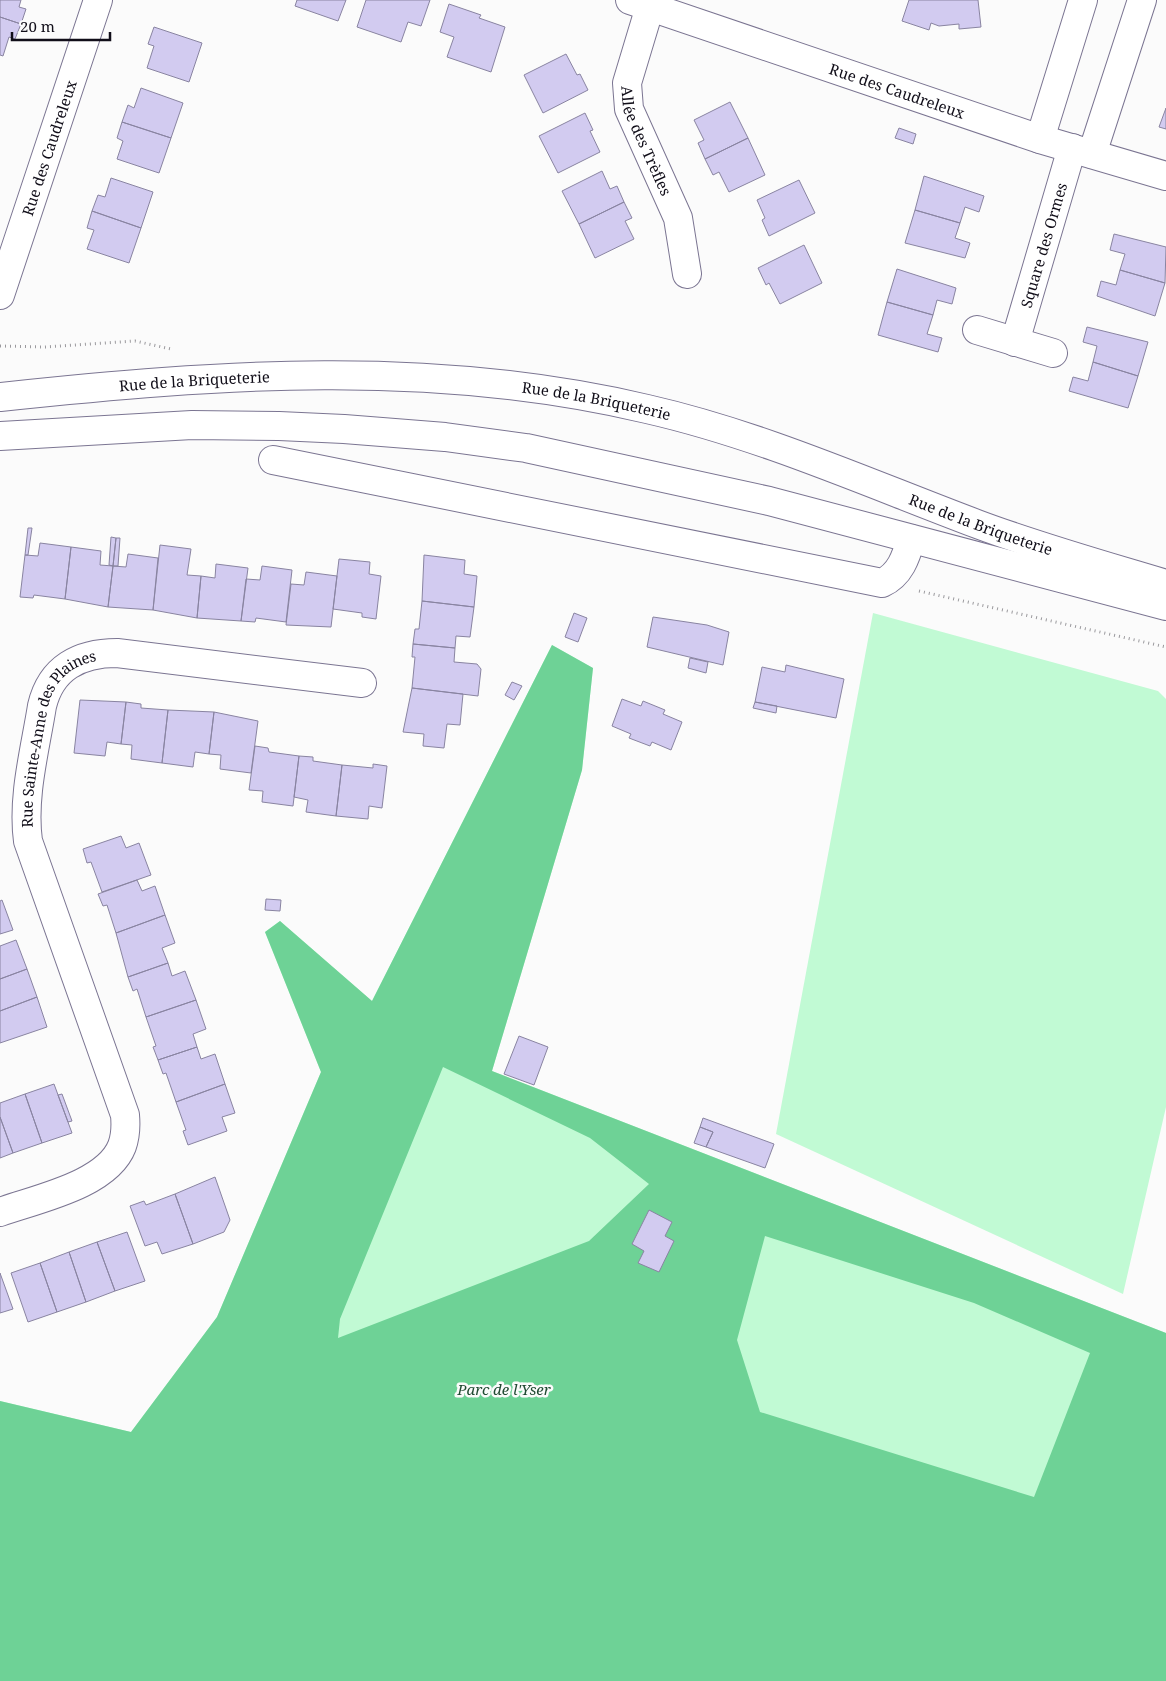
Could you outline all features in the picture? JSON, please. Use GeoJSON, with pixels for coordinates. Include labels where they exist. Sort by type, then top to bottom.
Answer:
{"type":"FeatureCollection","features":[{"type":"Feature","properties":{"kind":"street","name":"Rue des Caudreleux"},"geometry":{"type":"LineString","coordinates":[[0,295],[98,0]]}},
{"type":"Feature","properties":{"kind":"street"},"geometry":{"type":"LineString","coordinates":[[1040,139],[1083,0]]}},
{"type":"Feature","properties":{"kind":"street","name":"Square des Ormes"},"geometry":{"type":"LineString","coordinates":[[1015,342],[1082,151],[1142,0]]}},
{"type":"Feature","properties":{"kind":"street","name":"Rue des Caudreleux"},"geometry":{"type":"LineString","coordinates":[[644,2],[1040,139],[1166,176]]}},
{"type":"Feature","properties":{"kind":"street","name":"Allée des Trèfles"},"geometry":{"type":"LineString","coordinates":[[644,2],[627,83],[627,97],[629,109],[678,218],[687,274]]}},
{"type":"Feature","properties":{"kind":"street"},"geometry":{"type":"LineString","coordinates":[[977,330],[1053,353]]}},
{"type":"Feature","properties":{"kind":"street","name":"Rue de la Briqueterie"},"geometry":{"type":"LineString","coordinates":[[0,397],[135,384],[288,375],[389,374],[466,379],[593,397],[649,409],[761,442],[979,525],[1166,584]]}},
{"type":"Feature","properties":{"kind":"street","name":"Rue de la Briqueterie"},"geometry":{"type":"LineString","coordinates":[[0,436],[192,425],[344,429],[445,437],[526,448],[670,478],[1166,606]]}},
{"type":"Feature","properties":{"kind":"street"},"geometry":{"type":"LineString","coordinates":[[273,460],[882,583],[898,570],[905,559],[911,539],[922,533],[937,529],[986,540],[1026,540]]}},
{"type":"Feature","properties":{"kind":"street"},"geometry":{"type":"LineString","coordinates":[[872,483],[911,539]]}},
{"type":"Feature","properties":{"kind":"street","name":"Rue Sainte-Anne des Plaines"},"geometry":{"type":"LineString","coordinates":[[0,1212],[85,1182],[112,1163],[122,1148],[126,1134],[125,1115],[28,841],[25,822],[42,706],[45,692],[54,677],[65,667],[83,658],[99,653],[117,653],[362,683]]}},
{"type":"Feature","properties":{"kind":"path"},"geometry":{"type":"LineString","coordinates":[[0,346],[45,347],[135,341],[173,350]]}},
{"type":"Feature","properties":{"kind":"path"},"geometry":{"type":"LineString","coordinates":[[882,583],[1166,647]]}},
{"type":"Feature","properties":{"kind":"green space"},"geometry":{"type":"Polygon","coordinates":[[[873,613],[1158,691],[1166,699],[1166,1107],[1123,1294],[776,1134],[873,613]]]}},
{"type":"Feature","properties":{"kind":"green space","name":"Parc de l'Yser"},"geometry":{"type":"Polygon","coordinates":[[[552,645],[593,668],[582,770],[492,1071],[1166,1333],[1166,1681],[0,1681],[0,1401],[131,1432],[217,1317],[321,1072],[265,932],[280,921],[372,1001],[552,645]]]}},
{"type":"Feature","properties":{"kind":"green space","name":"Parc de l'Yser"},"geometry":{"type":"Polygon","coordinates":[[[552,645],[593,668],[582,770],[492,1071],[1166,1333],[1166,1681],[0,1681],[0,1401],[131,1432],[217,1317],[321,1072],[265,932],[280,921],[372,1001],[552,645]],[[443,1067],[340,1319],[338,1338],[589,1241],[649,1184],[590,1138],[443,1067]],[[765,1236],[737,1340],[760,1412],[1034,1497],[1090,1353],[974,1303],[765,1236]]]}},
{"type":"Feature","properties":{"kind":"building"},"geometry":{"type":"Polygon","coordinates":[[[0,0],[21,0],[19,7],[26,9],[21,24],[0,17],[0,0]]]}},
{"type":"Feature","properties":{"kind":"building"},"geometry":{"type":"Polygon","coordinates":[[[297,0],[346,0],[338,21],[295,6],[297,0]]]}},
{"type":"Feature","properties":{"kind":"building"},"geometry":{"type":"Polygon","coordinates":[[[366,0],[430,0],[421,26],[408,22],[401,42],[357,27],[366,0]]]}},
{"type":"Feature","properties":{"kind":"building"},"geometry":{"type":"Polygon","coordinates":[[[909,0],[978,0],[981,27],[959,29],[959,24],[939,26],[931,23],[929,30],[902,21],[909,0]]]}},
{"type":"Feature","properties":{"kind":"building"},"geometry":{"type":"Polygon","coordinates":[[[449,4],[481,15],[479,18],[505,27],[491,72],[447,57],[454,37],[440,32],[449,4]]]}},
{"type":"Feature","properties":{"kind":"building"},"geometry":{"type":"Polygon","coordinates":[[[0,17],[21,24],[15,39],[9,37],[3,56],[0,55],[0,17]]]}},
{"type":"Feature","properties":{"kind":"building"},"geometry":{"type":"Polygon","coordinates":[[[154,27],[202,43],[189,82],[147,68],[154,46],[148,44],[154,27]]]}},
{"type":"Feature","properties":{"kind":"building"},"geometry":{"type":"Polygon","coordinates":[[[566,54],[577,75],[580,74],[588,90],[543,113],[524,75],[566,54]]]}},
{"type":"Feature","properties":{"kind":"building"},"geometry":{"type":"Polygon","coordinates":[[[141,88],[183,103],[171,138],[122,122],[128,105],[134,108],[141,88]]]}},
{"type":"Feature","properties":{"kind":"building"},"geometry":{"type":"Polygon","coordinates":[[[730,102],[748,138],[705,159],[698,143],[704,140],[694,120],[730,102]]]}},
{"type":"Feature","properties":{"kind":"building"},"geometry":{"type":"Polygon","coordinates":[[[1166,108],[1166,129],[1159,127],[1166,108]]]}},
{"type":"Feature","properties":{"kind":"building"},"geometry":{"type":"Polygon","coordinates":[[[585,113],[593,130],[590,131],[600,152],[558,173],[539,136],[585,113]]]}},
{"type":"Feature","properties":{"kind":"building"},"geometry":{"type":"Polygon","coordinates":[[[122,122],[171,138],[159,173],[117,159],[123,141],[117,138],[122,122]]]}},
{"type":"Feature","properties":{"kind":"building"},"geometry":{"type":"Polygon","coordinates":[[[899,128],[916,134],[913,144],[895,138],[899,128]]]}},
{"type":"Feature","properties":{"kind":"building"},"geometry":{"type":"Polygon","coordinates":[[[748,138],[765,175],[729,192],[719,172],[713,175],[705,159],[748,138]]]}},
{"type":"Feature","properties":{"kind":"building"},"geometry":{"type":"Polygon","coordinates":[[[602,171],[610,189],[617,186],[624,202],[579,224],[562,191],[602,171]]]}},
{"type":"Feature","properties":{"kind":"building"},"geometry":{"type":"Polygon","coordinates":[[[924,176],[984,196],[979,212],[965,207],[960,223],[915,210],[924,176]]]}},
{"type":"Feature","properties":{"kind":"building"},"geometry":{"type":"Polygon","coordinates":[[[111,178],[153,192],[141,228],[92,211],[98,195],[105,197],[111,178]]]}},
{"type":"Feature","properties":{"kind":"building"},"geometry":{"type":"Polygon","coordinates":[[[799,180],[815,213],[769,236],[762,220],[765,218],[757,200],[799,180]]]}},
{"type":"Feature","properties":{"kind":"building"},"geometry":{"type":"Polygon","coordinates":[[[624,202],[632,218],[625,221],[634,239],[595,258],[579,224],[624,202]]]}},
{"type":"Feature","properties":{"kind":"building"},"geometry":{"type":"Polygon","coordinates":[[[915,210],[960,223],[955,238],[970,243],[965,258],[905,243],[915,210]]]}},
{"type":"Feature","properties":{"kind":"building"},"geometry":{"type":"Polygon","coordinates":[[[92,211],[141,228],[129,263],[87,249],[94,230],[87,228],[92,211]]]}},
{"type":"Feature","properties":{"kind":"building"},"geometry":{"type":"Polygon","coordinates":[[[1114,234],[1166,247],[1165,283],[1120,270],[1125,254],[1110,250],[1114,234]]]}},
{"type":"Feature","properties":{"kind":"building"},"geometry":{"type":"Polygon","coordinates":[[[804,245],[822,283],[780,304],[769,283],[766,285],[758,268],[804,245]]]}},
{"type":"Feature","properties":{"kind":"building"},"geometry":{"type":"Polygon","coordinates":[[[897,269],[956,288],[952,304],[937,300],[933,315],[887,302],[897,269]]]}},
{"type":"Feature","properties":{"kind":"building"},"geometry":{"type":"Polygon","coordinates":[[[1120,270],[1165,283],[1155,316],[1097,296],[1101,281],[1116,285],[1120,270]]]}},
{"type":"Feature","properties":{"kind":"building"},"geometry":{"type":"Polygon","coordinates":[[[887,302],[933,315],[927,334],[942,338],[938,352],[878,335],[887,302]]]}},
{"type":"Feature","properties":{"kind":"building"},"geometry":{"type":"Polygon","coordinates":[[[1087,327],[1148,342],[1138,376],[1093,362],[1097,346],[1083,342],[1087,327]]]}},
{"type":"Feature","properties":{"kind":"building"},"geometry":{"type":"Polygon","coordinates":[[[1093,362],[1138,376],[1128,408],[1069,391],[1073,377],[1088,381],[1093,362]]]}},
{"type":"Feature","properties":{"kind":"building"},"geometry":{"type":"Polygon","coordinates":[[[28,528],[32,528],[28,555],[25,555],[28,528]]]}},
{"type":"Feature","properties":{"kind":"building"},"geometry":{"type":"Polygon","coordinates":[[[111,537],[116,538],[113,566],[109,565],[111,537]]]}},
{"type":"Feature","properties":{"kind":"building"},"geometry":{"type":"Polygon","coordinates":[[[116,538],[120,538],[118,566],[113,566],[116,538]]]}},
{"type":"Feature","properties":{"kind":"building"},"geometry":{"type":"Polygon","coordinates":[[[40,543],[71,547],[65,599],[34,595],[33,598],[20,597],[25,555],[38,556],[40,543]]]}},
{"type":"Feature","properties":{"kind":"building"},"geometry":{"type":"Polygon","coordinates":[[[160,545],[191,549],[187,575],[201,576],[197,618],[153,610],[160,545]]]}},
{"type":"Feature","properties":{"kind":"building"},"geometry":{"type":"Polygon","coordinates":[[[71,547],[101,551],[100,565],[113,566],[108,607],[65,599],[71,547]]]}},
{"type":"Feature","properties":{"kind":"building"},"geometry":{"type":"Polygon","coordinates":[[[128,554],[158,558],[153,610],[108,607],[113,566],[126,567],[128,554]]]}},
{"type":"Feature","properties":{"kind":"building"},"geometry":{"type":"Polygon","coordinates":[[[424,555],[465,560],[464,574],[477,576],[474,607],[422,601],[424,555]]]}},
{"type":"Feature","properties":{"kind":"building"},"geometry":{"type":"Polygon","coordinates":[[[339,559],[370,562],[369,574],[381,576],[376,619],[362,617],[362,613],[333,609],[339,559]]]}},
{"type":"Feature","properties":{"kind":"building"},"geometry":{"type":"Polygon","coordinates":[[[216,564],[248,568],[241,621],[197,618],[201,576],[215,578],[216,564]]]}},
{"type":"Feature","properties":{"kind":"building"},"geometry":{"type":"Polygon","coordinates":[[[262,566],[292,570],[286,622],[256,618],[255,622],[241,621],[246,579],[260,580],[262,566]]]}},
{"type":"Feature","properties":{"kind":"building"},"geometry":{"type":"Polygon","coordinates":[[[306,572],[337,576],[331,627],[286,625],[291,584],[304,585],[306,572]]]}},
{"type":"Feature","properties":{"kind":"building"},"geometry":{"type":"Polygon","coordinates":[[[422,601],[474,607],[470,637],[456,636],[455,648],[413,644],[415,629],[419,629],[422,601]]]}},
{"type":"Feature","properties":{"kind":"building"},"geometry":{"type":"Polygon","coordinates":[[[574,613],[587,618],[578,642],[565,637],[574,613]]]}},
{"type":"Feature","properties":{"kind":"building"},"geometry":{"type":"Polygon","coordinates":[[[653,617],[707,625],[729,632],[723,665],[647,647],[653,617]]]}},
{"type":"Feature","properties":{"kind":"building"},"geometry":{"type":"Polygon","coordinates":[[[413,644],[455,648],[454,662],[477,664],[481,669],[478,696],[412,688],[415,657],[412,657],[413,644]]]}},
{"type":"Feature","properties":{"kind":"building"},"geometry":{"type":"Polygon","coordinates":[[[690,658],[708,662],[706,673],[688,668],[690,658]]]}},
{"type":"Feature","properties":{"kind":"building"},"geometry":{"type":"Polygon","coordinates":[[[786,665],[844,679],[836,718],[755,702],[762,667],[785,672],[786,665]]]}},
{"type":"Feature","properties":{"kind":"building"},"geometry":{"type":"Polygon","coordinates":[[[512,682],[522,686],[514,700],[505,695],[512,682]]]}},
{"type":"Feature","properties":{"kind":"building"},"geometry":{"type":"Polygon","coordinates":[[[412,688],[463,694],[460,725],[447,724],[444,748],[423,746],[424,734],[403,732],[412,688]]]}},
{"type":"Feature","properties":{"kind":"building"},"geometry":{"type":"Polygon","coordinates":[[[622,699],[641,706],[643,701],[665,710],[663,714],[682,722],[671,750],[652,742],[650,746],[629,738],[631,734],[612,726],[622,699]]]}},
{"type":"Feature","properties":{"kind":"building"},"geometry":{"type":"Polygon","coordinates":[[[80,700],[126,702],[121,744],[107,742],[105,756],[74,753],[80,700]]]}},
{"type":"Feature","properties":{"kind":"building"},"geometry":{"type":"Polygon","coordinates":[[[126,702],[141,704],[141,708],[168,710],[162,763],[131,759],[132,745],[121,744],[126,702]]]}},
{"type":"Feature","properties":{"kind":"building"},"geometry":{"type":"Polygon","coordinates":[[[755,702],[777,706],[776,713],[753,708],[755,702]]]}},
{"type":"Feature","properties":{"kind":"building"},"geometry":{"type":"Polygon","coordinates":[[[168,710],[214,712],[209,754],[195,752],[193,767],[162,763],[168,710]]]}},
{"type":"Feature","properties":{"kind":"building"},"geometry":{"type":"Polygon","coordinates":[[[214,712],[258,721],[251,773],[220,769],[221,755],[209,754],[214,712]]]}},
{"type":"Feature","properties":{"kind":"building"},"geometry":{"type":"Polygon","coordinates":[[[255,746],[268,748],[269,752],[299,756],[293,806],[262,802],[263,791],[249,790],[255,746]]]}},
{"type":"Feature","properties":{"kind":"building"},"geometry":{"type":"Polygon","coordinates":[[[299,756],[313,757],[313,761],[342,765],[336,816],[306,812],[308,800],[294,797],[299,756]]]}},
{"type":"Feature","properties":{"kind":"building"},"geometry":{"type":"Polygon","coordinates":[[[373,764],[387,766],[382,808],[369,806],[368,819],[336,816],[342,765],[373,768],[373,764]]]}},
{"type":"Feature","properties":{"kind":"building"},"geometry":{"type":"Polygon","coordinates":[[[121,836],[126,848],[139,843],[151,875],[102,892],[91,862],[87,863],[83,849],[121,836]]]}},
{"type":"Feature","properties":{"kind":"building"},"geometry":{"type":"Polygon","coordinates":[[[137,880],[142,891],[155,886],[165,915],[116,933],[107,905],[103,906],[98,894],[137,880]]]}},
{"type":"Feature","properties":{"kind":"building"},"geometry":{"type":"Polygon","coordinates":[[[266,899],[281,900],[280,911],[265,910],[266,899]]]}},
{"type":"Feature","properties":{"kind":"building"},"geometry":{"type":"Polygon","coordinates":[[[2,900],[13,930],[0,934],[0,901],[2,900]]]}},
{"type":"Feature","properties":{"kind":"building"},"geometry":{"type":"Polygon","coordinates":[[[165,915],[175,943],[162,948],[168,963],[128,977],[116,933],[165,915]]]}},
{"type":"Feature","properties":{"kind":"building"},"geometry":{"type":"Polygon","coordinates":[[[16,940],[27,969],[0,979],[0,946],[16,940]]]}},
{"type":"Feature","properties":{"kind":"building"},"geometry":{"type":"Polygon","coordinates":[[[168,963],[172,976],[185,971],[196,1000],[146,1017],[137,989],[133,991],[128,977],[168,963]]]}},
{"type":"Feature","properties":{"kind":"building"},"geometry":{"type":"Polygon","coordinates":[[[27,969],[37,997],[0,1011],[0,979],[27,969]]]}},
{"type":"Feature","properties":{"kind":"building"},"geometry":{"type":"Polygon","coordinates":[[[37,997],[47,1027],[0,1043],[0,1011],[37,997]]]}},
{"type":"Feature","properties":{"kind":"building"},"geometry":{"type":"Polygon","coordinates":[[[196,1000],[206,1029],[193,1034],[197,1047],[158,1060],[153,1047],[156,1046],[146,1017],[196,1000]]]}},
{"type":"Feature","properties":{"kind":"building"},"geometry":{"type":"Polygon","coordinates":[[[519,1036],[548,1047],[534,1085],[504,1074],[519,1036]]]}},
{"type":"Feature","properties":{"kind":"building"},"geometry":{"type":"Polygon","coordinates":[[[197,1047],[201,1059],[215,1054],[225,1084],[176,1102],[166,1073],[163,1074],[158,1060],[197,1047]]]}},
{"type":"Feature","properties":{"kind":"building"},"geometry":{"type":"Polygon","coordinates":[[[54,1084],[72,1133],[42,1143],[25,1094],[54,1084]]]}},
{"type":"Feature","properties":{"kind":"building"},"geometry":{"type":"Polygon","coordinates":[[[225,1084],[235,1113],[222,1117],[227,1131],[188,1145],[183,1131],[186,1130],[176,1102],[225,1084]]]}},
{"type":"Feature","properties":{"kind":"building"},"geometry":{"type":"Polygon","coordinates":[[[25,1094],[42,1143],[13,1153],[0,1117],[0,1103],[25,1094]]]}},
{"type":"Feature","properties":{"kind":"building"},"geometry":{"type":"Polygon","coordinates":[[[62,1094],[72,1121],[68,1122],[58,1095],[62,1094]]]}},
{"type":"Feature","properties":{"kind":"building"},"geometry":{"type":"Polygon","coordinates":[[[0,1117],[13,1153],[0,1158],[0,1117]]]}},
{"type":"Feature","properties":{"kind":"building"},"geometry":{"type":"Polygon","coordinates":[[[703,1118],[774,1144],[765,1168],[706,1147],[713,1132],[700,1127],[703,1118]]]}},
{"type":"Feature","properties":{"kind":"building"},"geometry":{"type":"Polygon","coordinates":[[[700,1127],[713,1132],[706,1147],[694,1143],[700,1127]]]}},
{"type":"Feature","properties":{"kind":"building"},"geometry":{"type":"Polygon","coordinates":[[[215,1177],[230,1220],[224,1232],[193,1244],[175,1194],[215,1177]]]}},
{"type":"Feature","properties":{"kind":"building"},"geometry":{"type":"Polygon","coordinates":[[[175,1194],[193,1244],[162,1254],[157,1242],[145,1246],[130,1206],[144,1201],[146,1205],[175,1194]]]}},
{"type":"Feature","properties":{"kind":"building"},"geometry":{"type":"Polygon","coordinates":[[[649,1210],[672,1222],[665,1236],[674,1241],[659,1272],[638,1263],[644,1251],[632,1244],[649,1210]]]}},
{"type":"Feature","properties":{"kind":"building"},"geometry":{"type":"Polygon","coordinates":[[[127,1232],[145,1281],[115,1291],[97,1242],[127,1232]]]}},
{"type":"Feature","properties":{"kind":"building"},"geometry":{"type":"Polygon","coordinates":[[[97,1242],[115,1291],[86,1302],[69,1252],[97,1242]]]}},
{"type":"Feature","properties":{"kind":"building"},"geometry":{"type":"Polygon","coordinates":[[[69,1252],[86,1302],[57,1312],[40,1263],[69,1252]]]}},
{"type":"Feature","properties":{"kind":"building"},"geometry":{"type":"Polygon","coordinates":[[[40,1263],[57,1312],[28,1322],[11,1273],[40,1263]]]}},
{"type":"Feature","properties":{"kind":"building"},"geometry":{"type":"Polygon","coordinates":[[[0,1273],[13,1309],[0,1313],[0,1273]]]}}]}
